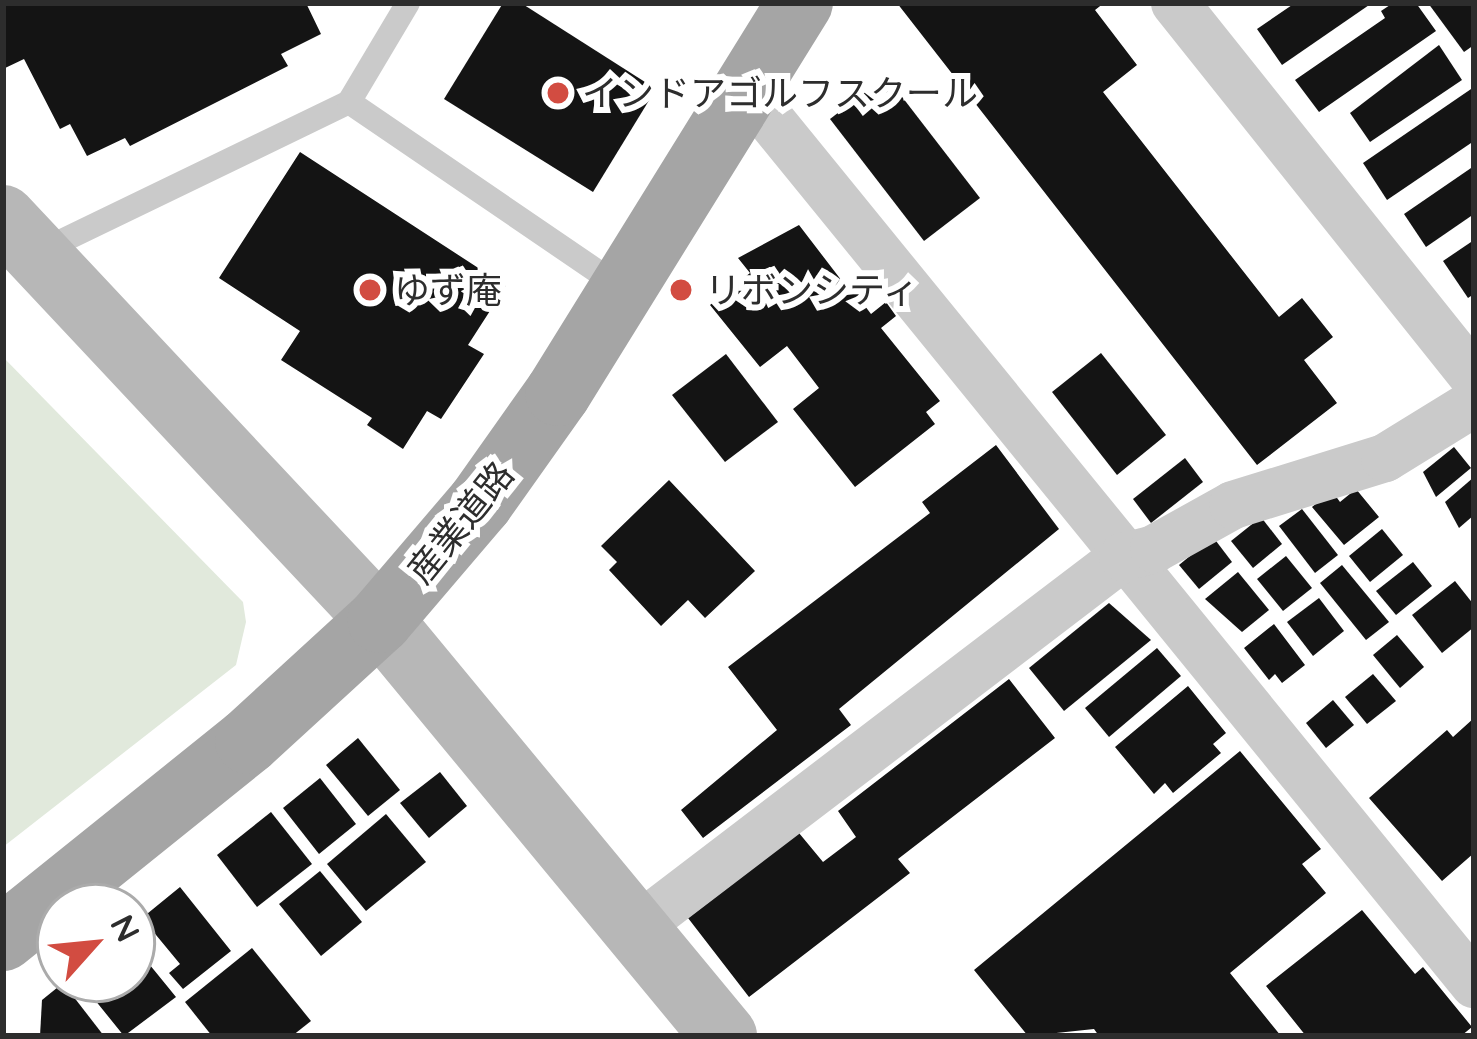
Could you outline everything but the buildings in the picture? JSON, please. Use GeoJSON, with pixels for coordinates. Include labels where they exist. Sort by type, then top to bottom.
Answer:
{"type":"FeatureCollection","features":[{"type":"Feature","properties":{"kind":"main road","name":"産業道路"},"geometry":{"type":"LineString","coordinates":[[3,938],[248,741],[380,620],[480,503],[623,289],[800,3]]}},
{"type":"Feature","properties":{"kind":"street"},"geometry":{"type":"LineString","coordinates":[[1175,3],[1474,378]]}},
{"type":"Feature","properties":{"kind":"street"},"geometry":{"type":"LineString","coordinates":[[747,92],[1474,984]]}},
{"type":"Feature","properties":{"kind":"street"},"geometry":{"type":"LineString","coordinates":[[20,236],[380,620],[724,1036]]}},
{"type":"Feature","properties":{"kind":"street"},"geometry":{"type":"LineString","coordinates":[[635,929],[1123,557],[1154,549],[1233,505],[1385,458],[1474,403]]}},
{"type":"Feature","properties":{"kind":"lane"},"geometry":{"type":"LineString","coordinates":[[20,236],[350,102],[408,3]]}},
{"type":"Feature","properties":{"kind":"lane"},"geometry":{"type":"LineString","coordinates":[[350,102],[623,289]]}},
{"type":"Feature","properties":{"kind":"shaded area"},"geometry":{"type":"Polygon","coordinates":[[[3,357],[243,602],[246,622],[236,665],[3,847],[3,357]]]}},
{"type":"Feature","properties":{"kind":"place","name":"インドアゴルフスクール"},"geometry":{"type":"Point","coordinates":[558,93]}},
{"type":"Feature","properties":{"kind":"place","name":"ゆず庵"},"geometry":{"type":"Point","coordinates":[370,290]}},
{"type":"Feature","properties":{"kind":"place","name":"リボンシティ"},"geometry":{"type":"Point","coordinates":[681,290]}}]}
